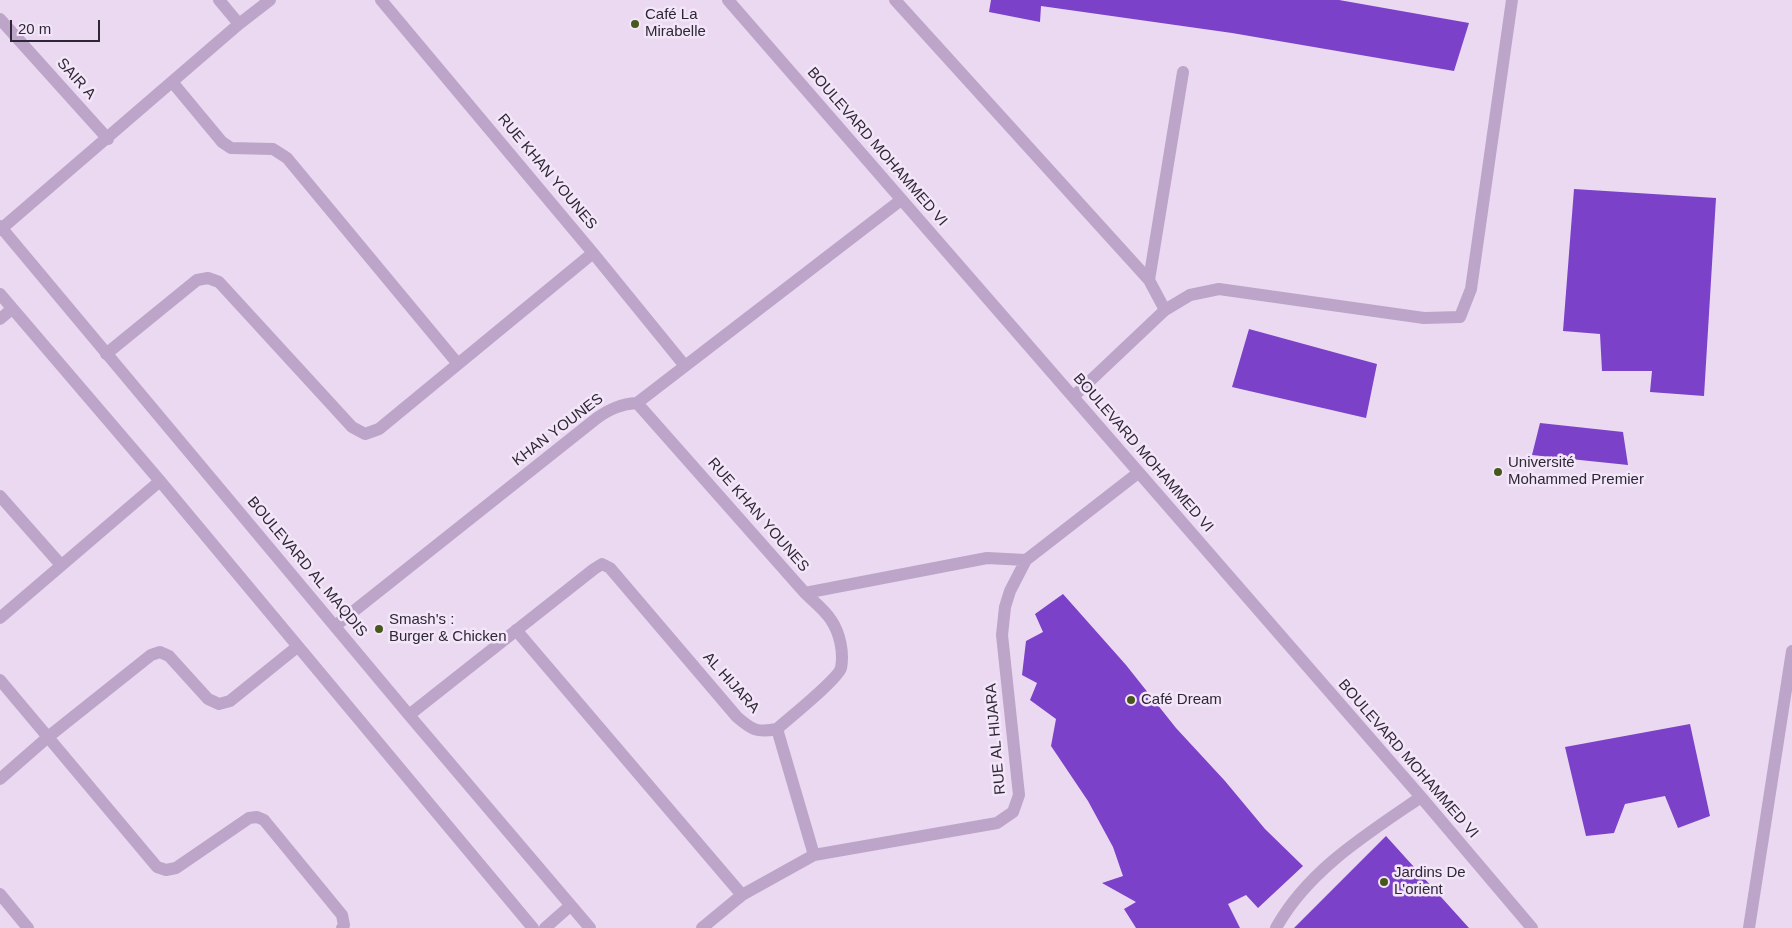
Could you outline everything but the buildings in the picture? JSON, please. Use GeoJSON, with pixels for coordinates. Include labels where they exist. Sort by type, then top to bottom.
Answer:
{"type":"FeatureCollection","features":[{"type":"Feature","properties":{"kind":"street"},"geometry":{"type":"LineString","coordinates":[[219,0],[239,24]]}},
{"type":"Feature","properties":{"kind":"street"},"geometry":{"type":"LineString","coordinates":[[1,228],[108,139],[239,24],[270,0]]}},
{"type":"Feature","properties":{"kind":"street","name":"RUE KHAN YOUNES"},"geometry":{"type":"LineString","coordinates":[[381,0],[594,253],[685,366]]}},
{"type":"Feature","properties":{"kind":"street","name":"BOULEVARD MOHAMMED VI"},"geometry":{"type":"LineString","coordinates":[[728,0],[1532,928]]}},
{"type":"Feature","properties":{"kind":"street"},"geometry":{"type":"LineString","coordinates":[[895,0],[1149,280],[1165,310]]}},
{"type":"Feature","properties":{"kind":"street"},"geometry":{"type":"LineString","coordinates":[[1073,397],[1165,310],[1190,295],[1219,289],[1424,318],[1460,317],[1471,289],[1512,0]]}},
{"type":"Feature","properties":{"kind":"street","name":"SAIR A"},"geometry":{"type":"LineString","coordinates":[[0,18],[108,139]]}},
{"type":"Feature","properties":{"kind":"street"},"geometry":{"type":"LineString","coordinates":[[1149,280],[1183,72]]}},
{"type":"Feature","properties":{"kind":"street"},"geometry":{"type":"LineString","coordinates":[[173,83],[222,142],[231,148],[273,149],[287,158],[458,364]]}},
{"type":"Feature","properties":{"kind":"street","name":"KHAN YOUNES"},"geometry":{"type":"LineString","coordinates":[[336,626],[597,418],[608,410],[622,404],[637,403],[901,200]]}},
{"type":"Feature","properties":{"kind":"street","name":"BOULEVARD AL MAQDIS"},"geometry":{"type":"LineString","coordinates":[[1,228],[336,626],[409,716],[590,928]]}},
{"type":"Feature","properties":{"kind":"street"},"geometry":{"type":"LineString","coordinates":[[106,354],[198,280],[208,278],[219,282],[352,427],[365,434],[379,430],[594,253]]}},
{"type":"Feature","properties":{"kind":"street"},"geometry":{"type":"LineString","coordinates":[[0,294],[160,481],[533,928]]}},
{"type":"Feature","properties":{"kind":"street"},"geometry":{"type":"LineString","coordinates":[[0,319],[12,309]]}},
{"type":"Feature","properties":{"kind":"street","name":"RUE KHAN YOUNES"},"geometry":{"type":"LineString","coordinates":[[637,403],[805,592],[987,558],[1026,560]]}},
{"type":"Feature","properties":{"kind":"street","name":"RUE AL HIJARA"},"geometry":{"type":"LineString","coordinates":[[702,928],[742,895],[814,855],[997,823],[1013,812],[1019,795],[1002,634],[1004,607],[1026,560],[1138,473]]}},
{"type":"Feature","properties":{"kind":"street"},"geometry":{"type":"LineString","coordinates":[[0,618],[160,481]]}},
{"type":"Feature","properties":{"kind":"street"},"geometry":{"type":"LineString","coordinates":[[0,496],[61,565]]}},
{"type":"Feature","properties":{"kind":"street","name":"AL HIJARA"},"geometry":{"type":"LineString","coordinates":[[516,630],[602,564],[610,568],[737,717],[750,728],[763,732],[777,729]]}},
{"type":"Feature","properties":{"kind":"street"},"geometry":{"type":"LineString","coordinates":[[805,592],[831,620],[838,634],[841,648],[841,669],[831,683],[820,690],[777,729],[814,855]]}},
{"type":"Feature","properties":{"kind":"street"},"geometry":{"type":"LineString","coordinates":[[409,716],[516,630],[742,895]]}},
{"type":"Feature","properties":{"kind":"street"},"geometry":{"type":"LineString","coordinates":[[0,779],[48,737],[151,655],[160,652],[169,656],[208,699],[219,704],[230,701],[297,646]]}},
{"type":"Feature","properties":{"kind":"street"},"geometry":{"type":"LineString","coordinates":[[1749,928],[1792,652]]}},
{"type":"Feature","properties":{"kind":"street"},"geometry":{"type":"LineString","coordinates":[[0,680],[157,867],[166,870],[176,868],[249,818],[257,817],[264,820],[342,915],[343,927]]}},
{"type":"Feature","properties":{"kind":"street"},"geometry":{"type":"LineString","coordinates":[[1276,928],[1283,914],[1299,894],[1340,854],[1421,798]]}},
{"type":"Feature","properties":{"kind":"street"},"geometry":{"type":"LineString","coordinates":[[0,894],[28,928]]}},
{"type":"Feature","properties":{"kind":"street"},"geometry":{"type":"LineString","coordinates":[[545,928],[570,906]]}},
{"type":"Feature","properties":{"kind":"place","name":"Café La Mirabelle"},"geometry":{"type":"Point","coordinates":[635,24]}},
{"type":"Feature","properties":{"kind":"place","name":"Université Mohammed Premier"},"geometry":{"type":"Point","coordinates":[1498,472]}},
{"type":"Feature","properties":{"kind":"place","name":"Smash's : Burger & Chicken"},"geometry":{"type":"Point","coordinates":[379,629]}},
{"type":"Feature","properties":{"kind":"place","name":"Café Dream"},"geometry":{"type":"Point","coordinates":[1131,700]}},
{"type":"Feature","properties":{"kind":"place","name":"Jardins De L'orient"},"geometry":{"type":"Point","coordinates":[1384,882]}}]}
